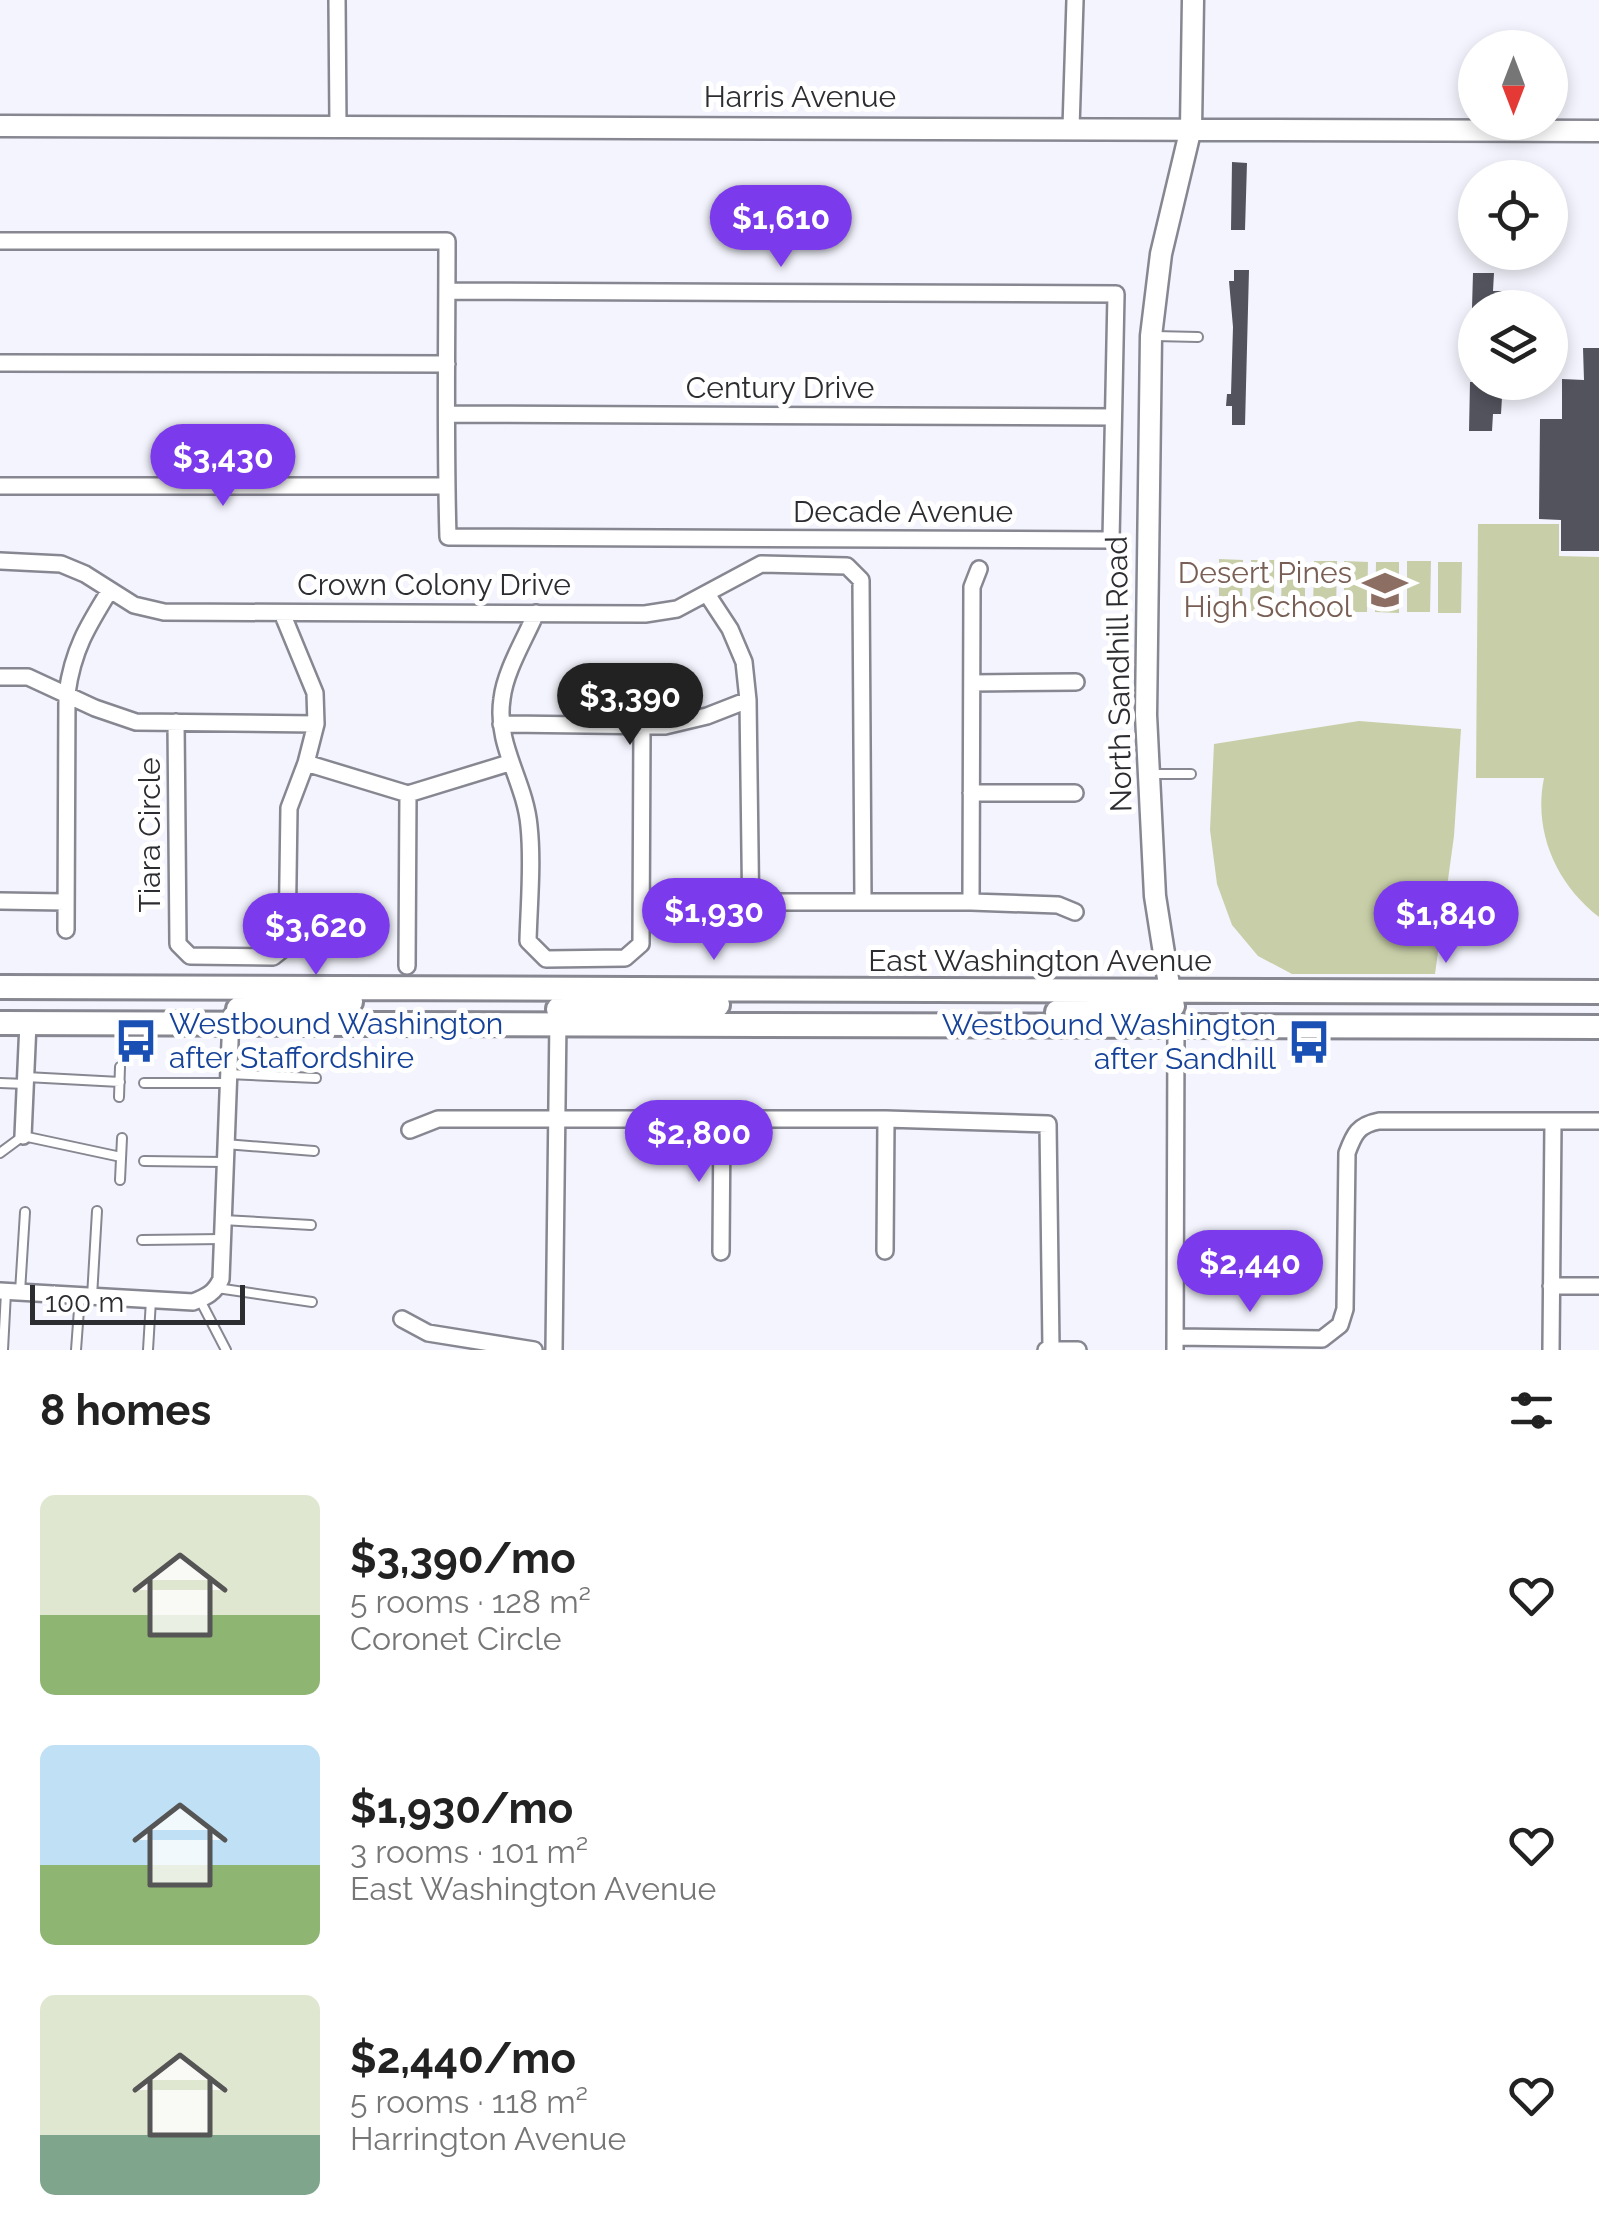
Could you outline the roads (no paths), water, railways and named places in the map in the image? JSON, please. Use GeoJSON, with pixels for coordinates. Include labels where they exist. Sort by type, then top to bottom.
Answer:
{"type":"FeatureCollection","features":[{"type":"Feature","properties":{"kind":"main road","name":"East Washington Avenue"},"geometry":{"type":"LineString","coordinates":[[0,1023],[361,1002],[407,977],[558,1008],[870,990],[1595,1026]]}},
{"type":"Feature","properties":{"kind":"main road","name":"East Washington Avenue"},"geometry":{"type":"LineString","coordinates":[[5,988],[231,1007],[558,1008],[996,1026],[1034,1014],[1138,1006],[1599,992]]}},
{"type":"Feature","properties":{"kind":"street"},"geometry":{"type":"LineString","coordinates":[[337,0],[338,126]]}},
{"type":"Feature","properties":{"kind":"street"},"geometry":{"type":"LineString","coordinates":[[1072,128],[1074,0]]}},
{"type":"Feature","properties":{"kind":"street","name":"North Sandhill Road"},"geometry":{"type":"LineString","coordinates":[[1175,1343],[1173,1007],[1155,896],[1146,714],[1150,336],[1160,254],[1191,128],[1194,0]]}},
{"type":"Feature","properties":{"kind":"street","name":"Harris Avenue"},"geometry":{"type":"LineString","coordinates":[[0,126],[1599,131]]}},
{"type":"Feature","properties":{"kind":"street"},"geometry":{"type":"LineString","coordinates":[[0,241],[447,241],[447,486],[0,486]]}},
{"type":"Feature","properties":{"kind":"street","name":"Decade Avenue"},"geometry":{"type":"LineString","coordinates":[[447,291],[1116,294],[1111,540],[448,537],[447,486]]}},
{"type":"Feature","properties":{"kind":"street"},"geometry":{"type":"LineString","coordinates":[[0,363],[446,364]]}},
{"type":"Feature","properties":{"kind":"street","name":"Century Drive"},"geometry":{"type":"LineString","coordinates":[[447,414],[1113,418]]}},
{"type":"Feature","properties":{"kind":"street","name":"Crown Colony Drive"},"geometry":{"type":"LineString","coordinates":[[0,561],[61,564],[85,574],[134,605],[164,612],[645,614],[677,609],[760,564],[848,566],[861,580],[863,902]]}},
{"type":"Feature","properties":{"kind":"street"},"geometry":{"type":"LineString","coordinates":[[971,902],[972,587],[979,569]]}},
{"type":"Feature","properties":{"kind":"street"},"geometry":{"type":"LineString","coordinates":[[66,930],[66,693],[81,636],[110,590]]}},
{"type":"Feature","properties":{"kind":"street"},"geometry":{"type":"LineString","coordinates":[[707,594],[744,662],[751,928]]}},
{"type":"Feature","properties":{"kind":"street"},"geometry":{"type":"LineString","coordinates":[[282,612],[315,693],[316,724],[306,763],[408,794],[508,762]]}},
{"type":"Feature","properties":{"kind":"street"},"geometry":{"type":"LineString","coordinates":[[536,613],[502,696],[500,724],[529,824],[528,941],[546,959],[625,958],[641,944],[642,726]]}},
{"type":"Feature","properties":{"kind":"street"},"geometry":{"type":"LineString","coordinates":[[0,677],[28,677],[136,722],[316,724]]}},
{"type":"Feature","properties":{"kind":"street"},"geometry":{"type":"LineString","coordinates":[[972,682],[1076,682]]}},
{"type":"Feature","properties":{"kind":"street"},"geometry":{"type":"LineString","coordinates":[[500,724],[665,726],[707,716],[748,700]]}},
{"type":"Feature","properties":{"kind":"street","name":"Tiara Circle"},"geometry":{"type":"LineString","coordinates":[[176,722],[178,944],[190,956],[273,957],[287,946],[289,808],[306,763]]}},
{"type":"Feature","properties":{"kind":"street"},"geometry":{"type":"LineString","coordinates":[[971,793],[1075,794]]}},
{"type":"Feature","properties":{"kind":"street"},"geometry":{"type":"LineString","coordinates":[[407,977],[408,794]]}},
{"type":"Feature","properties":{"kind":"street"},"geometry":{"type":"LineString","coordinates":[[0,902],[65,902]]}},
{"type":"Feature","properties":{"kind":"street"},"geometry":{"type":"LineString","coordinates":[[750,902],[971,902],[1058,905],[1075,912]]}},
{"type":"Feature","properties":{"kind":"street"},"geometry":{"type":"LineString","coordinates":[[9,1292],[193,1302],[208,1295],[221,1279],[231,1007]]}},
{"type":"Feature","properties":{"kind":"street"},"geometry":{"type":"LineString","coordinates":[[554,1350],[558,1008]]}},
{"type":"Feature","properties":{"kind":"street"},"geometry":{"type":"LineString","coordinates":[[24,1136],[28,1023]]}},
{"type":"Feature","properties":{"kind":"street"},"geometry":{"type":"LineString","coordinates":[[722,1118],[722,1252]]}},
{"type":"Feature","properties":{"kind":"street"},"geometry":{"type":"LineString","coordinates":[[410,1130],[438,1119],[886,1119],[1048,1124],[1048,1349],[1078,1350]]}},
{"type":"Feature","properties":{"kind":"street"},"geometry":{"type":"LineString","coordinates":[[885,1251],[886,1119]]}},
{"type":"Feature","properties":{"kind":"street"},"geometry":{"type":"LineString","coordinates":[[1175,1343],[1322,1339],[1340,1325],[1345,1309],[1347,1153],[1354,1133],[1365,1124],[1380,1120],[1599,1121]]}},
{"type":"Feature","properties":{"kind":"street"},"geometry":{"type":"LineString","coordinates":[[1551,1350],[1552,1121]]}},
{"type":"Feature","properties":{"kind":"street"},"geometry":{"type":"LineString","coordinates":[[1551,1286],[1599,1286]]}},
{"type":"Feature","properties":{"kind":"street"},"geometry":{"type":"LineString","coordinates":[[402,1320],[428,1332],[534,1350]]}},
{"type":"Feature","properties":{"kind":"lane"},"geometry":{"type":"LineString","coordinates":[[1150,336],[1198,337]]}},
{"type":"Feature","properties":{"kind":"lane"},"geometry":{"type":"LineString","coordinates":[[1151,774],[1192,774]]}},
{"type":"Feature","properties":{"kind":"lane"},"geometry":{"type":"LineString","coordinates":[[119,1097],[120,1067]]}},
{"type":"Feature","properties":{"kind":"lane"},"geometry":{"type":"LineString","coordinates":[[144,1083],[316,1078]]}},
{"type":"Feature","properties":{"kind":"lane"},"geometry":{"type":"LineString","coordinates":[[0,1083],[120,1082]]}},
{"type":"Feature","properties":{"kind":"lane"},"geometry":{"type":"LineString","coordinates":[[0,1153],[24,1136],[121,1157]]}},
{"type":"Feature","properties":{"kind":"lane"},"geometry":{"type":"LineString","coordinates":[[120,1180],[122,1138]]}},
{"type":"Feature","properties":{"kind":"lane"},"geometry":{"type":"LineString","coordinates":[[225,1144],[314,1151]]}},
{"type":"Feature","properties":{"kind":"lane"},"geometry":{"type":"LineString","coordinates":[[144,1161],[224,1162]]}},
{"type":"Feature","properties":{"kind":"lane"},"geometry":{"type":"LineString","coordinates":[[76,1350],[97,1211]]}},
{"type":"Feature","properties":{"kind":"lane"},"geometry":{"type":"LineString","coordinates":[[2,1350],[25,1212]]}},
{"type":"Feature","properties":{"kind":"lane"},"geometry":{"type":"LineString","coordinates":[[222,1220],[311,1225]]}},
{"type":"Feature","properties":{"kind":"lane"},"geometry":{"type":"LineString","coordinates":[[142,1240],[222,1239]]}},
{"type":"Feature","properties":{"kind":"lane"},"geometry":{"type":"LineString","coordinates":[[226,1350],[208,1295],[312,1302]]}},
{"type":"Feature","properties":{"kind":"lane"},"geometry":{"type":"LineString","coordinates":[[148,1350],[151,1300]]}},
{"type":"Feature","properties":{"kind":"place","name":"Desert Pines High School"},"geometry":{"type":"Point","coordinates":[1385,590]}},
{"type":"Feature","properties":{"kind":"place","name":"Westbound Washington after Staffordshire"},"geometry":{"type":"Point","coordinates":[136,1041]}},
{"type":"Feature","properties":{"kind":"place","name":"Westbound Washington after Sandhill"},"geometry":{"type":"Point","coordinates":[1309,1042]}}]}
